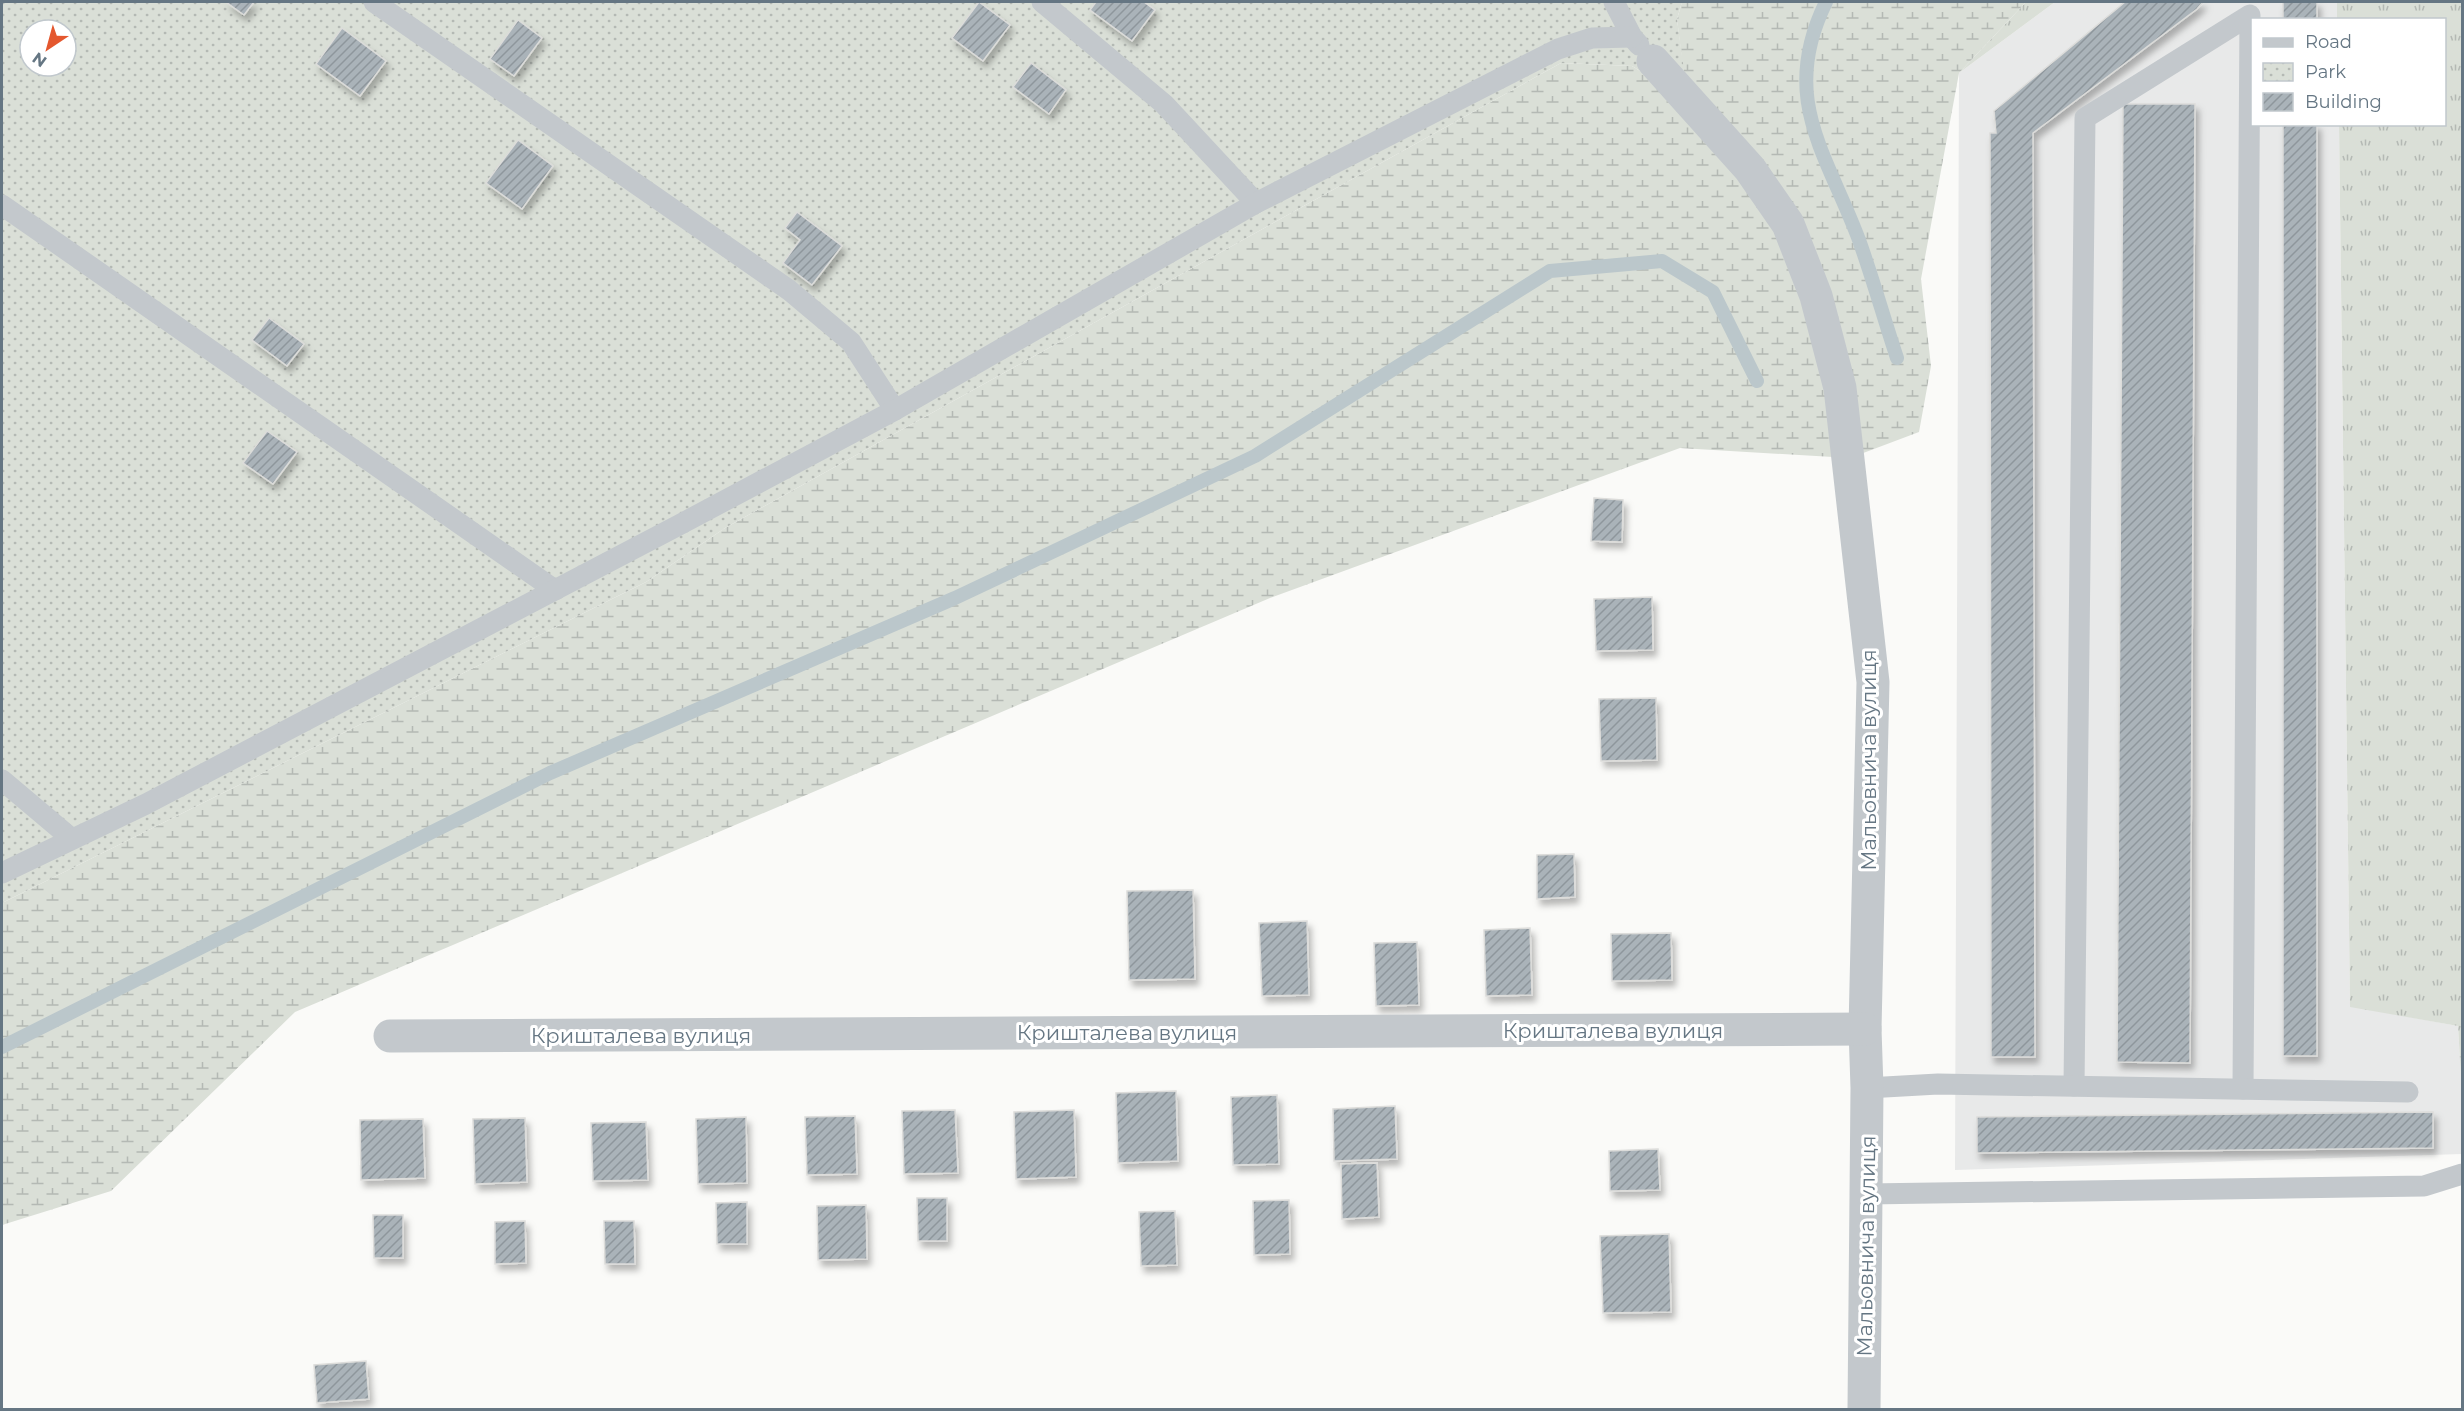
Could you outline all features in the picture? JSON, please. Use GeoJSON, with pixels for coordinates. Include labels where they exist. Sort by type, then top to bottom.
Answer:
{"type":"FeatureCollection","features":[{"type":"Feature","properties":{"kind":"street","name":"Мальовнича вулиця"},"geometry":{"type":"LineString","coordinates":[[1643,49],[1749,169],[1788,224],[1816,296],[1840,388],[1873,682],[1865,1029],[1867,1194],[1864,1410]]}},
{"type":"Feature","properties":{"kind":"street","name":"Кришталева вулиця"},"geometry":{"type":"LineString","coordinates":[[390,1036],[1865,1029]]}},
{"type":"Feature","properties":{"kind":"lane"},"geometry":{"type":"LineString","coordinates":[[374,2],[789,290],[851,342],[895,410]]}},
{"type":"Feature","properties":{"kind":"lane"},"geometry":{"type":"LineString","coordinates":[[1042,2],[1164,104],[1257,203]]}},
{"type":"Feature","properties":{"kind":"lane"},"geometry":{"type":"LineString","coordinates":[[1614,2],[1643,49]]}},
{"type":"Feature","properties":{"kind":"lane"},"geometry":{"type":"LineString","coordinates":[[2074,1086],[2085,118],[2250,15],[2242,1089]]}},
{"type":"Feature","properties":{"kind":"lane"},"geometry":{"type":"LineString","coordinates":[[2,873],[156,798],[895,410],[1257,203],[1558,49],[1592,38],[1643,49]]}},
{"type":"Feature","properties":{"kind":"lane"},"geometry":{"type":"LineString","coordinates":[[2,205],[555,590]]}},
{"type":"Feature","properties":{"kind":"lane"},"geometry":{"type":"LineString","coordinates":[[2,780],[72,839]]}},
{"type":"Feature","properties":{"kind":"lane"},"geometry":{"type":"LineString","coordinates":[[1867,1088],[1938,1084],[2408,1092]]}},
{"type":"Feature","properties":{"kind":"lane"},"geometry":{"type":"LineString","coordinates":[[1867,1194],[2424,1186],[2463,1174]]}},
{"type":"Feature","properties":{"kind":"shaded area"},"geometry":{"type":"Polygon","coordinates":[[[2055,2],[2337,2],[2337,18],[2251,18],[2251,126],[2339,126],[2350,1006],[2458,1026],[2462,1094],[2462,1154],[1955,1170],[1959,73],[2055,2]]]}},
{"type":"Feature","properties":{"kind":"green space"},"geometry":{"type":"Polygon","coordinates":[[[2,2],[1682,2],[1677,19],[1688,100],[1632,66],[1561,63],[725,528],[646,582],[2,903],[2,2]]]}},
{"type":"Feature","properties":{"kind":"green space"},"geometry":{"type":"Polygon","coordinates":[[[1682,2],[2026,2],[1959,73],[1921,279],[1931,366],[1919,432],[1850,458],[1680,448],[1270,598],[295,1012],[111,1191],[2,1225],[2,903],[646,582],[725,528],[1561,63],[1632,66],[1687,100],[1677,19],[1682,2]]]}},
{"type":"Feature","properties":{"kind":"green space"},"geometry":{"type":"Polygon","coordinates":[[[2026,2],[2055,2],[1959,73],[2026,2]]]}},
{"type":"Feature","properties":{"kind":"green space"},"geometry":{"type":"Polygon","coordinates":[[[2337,2],[2462,2],[2462,1094],[2458,1026],[2350,1007],[2339,126],[2446,126],[2446,18],[2337,18],[2337,2]]]}},
{"type":"Feature","properties":{"kind":"building"},"geometry":{"type":"Polygon","coordinates":[[[226,2],[254,2],[244,15],[226,2]]]}},
{"type":"Feature","properties":{"kind":"building"},"geometry":{"type":"Polygon","coordinates":[[[979,2],[1010,25],[983,61],[952,38],[979,2]]]}},
{"type":"Feature","properties":{"kind":"building"},"geometry":{"type":"Polygon","coordinates":[[[1096,2],[1144,2],[1155,10],[1132,41],[1090,10],[1096,2]]]}},
{"type":"Feature","properties":{"kind":"building"},"geometry":{"type":"Polygon","coordinates":[[[2125,2],[2203,2],[2197,9],[2033,133],[2035,1057],[1991,1057],[1990,133],[1996,133],[1994,111],[2125,2]]]}},
{"type":"Feature","properties":{"kind":"building"},"geometry":{"type":"Polygon","coordinates":[[[2283,2],[2317,2],[2317,18],[2283,18],[2283,2]]]}},
{"type":"Feature","properties":{"kind":"building"},"geometry":{"type":"Polygon","coordinates":[[[518,20],[542,38],[514,76],[490,59],[518,20]]]}},
{"type":"Feature","properties":{"kind":"building"},"geometry":{"type":"Polygon","coordinates":[[[342,28],[386,61],[360,96],[316,64],[342,28]]]}},
{"type":"Feature","properties":{"kind":"building"},"geometry":{"type":"Polygon","coordinates":[[[1031,63],[1066,90],[1049,114],[1013,87],[1031,63]]]}},
{"type":"Feature","properties":{"kind":"building"},"geometry":{"type":"Polygon","coordinates":[[[2123,104],[2195,104],[2190,1063],[2117,1062],[2123,104]]]}},
{"type":"Feature","properties":{"kind":"building"},"geometry":{"type":"Polygon","coordinates":[[[2283,126],[2317,126],[2317,1056],[2283,1056],[2283,126]]]}},
{"type":"Feature","properties":{"kind":"building"},"geometry":{"type":"Polygon","coordinates":[[[518,140],[553,166],[522,209],[486,183],[518,140]]]}},
{"type":"Feature","properties":{"kind":"building"},"geometry":{"type":"Polygon","coordinates":[[[797,212],[842,246],[812,285],[783,263],[800,240],[785,228],[797,212]]]}},
{"type":"Feature","properties":{"kind":"building"},"geometry":{"type":"Polygon","coordinates":[[[269,318],[304,344],[287,366],[252,340],[269,318]]]}},
{"type":"Feature","properties":{"kind":"building"},"geometry":{"type":"Polygon","coordinates":[[[267,431],[297,452],[273,484],[243,463],[267,431]]]}},
{"type":"Feature","properties":{"kind":"building"},"geometry":{"type":"Polygon","coordinates":[[[1594,498],[1623,500],[1622,542],[1591,541],[1594,498]]]}},
{"type":"Feature","properties":{"kind":"building"},"geometry":{"type":"Polygon","coordinates":[[[1652,597],[1653,650],[1596,651],[1594,599],[1652,597]]]}},
{"type":"Feature","properties":{"kind":"building"},"geometry":{"type":"Polygon","coordinates":[[[1656,698],[1657,760],[1601,761],[1599,699],[1656,698]]]}},
{"type":"Feature","properties":{"kind":"building"},"geometry":{"type":"Polygon","coordinates":[[[1574,854],[1575,897],[1537,899],[1537,855],[1574,854]]]}},
{"type":"Feature","properties":{"kind":"building"},"geometry":{"type":"Polygon","coordinates":[[[1193,890],[1195,979],[1129,980],[1127,891],[1193,890]]]}},
{"type":"Feature","properties":{"kind":"building"},"geometry":{"type":"Polygon","coordinates":[[[1307,921],[1309,995],[1262,996],[1259,923],[1307,921]]]}},
{"type":"Feature","properties":{"kind":"building"},"geometry":{"type":"Polygon","coordinates":[[[1530,928],[1532,995],[1486,996],[1484,930],[1530,928]]]}},
{"type":"Feature","properties":{"kind":"building"},"geometry":{"type":"Polygon","coordinates":[[[1671,933],[1672,980],[1612,981],[1611,934],[1671,933]]]}},
{"type":"Feature","properties":{"kind":"building"},"geometry":{"type":"Polygon","coordinates":[[[1417,942],[1419,1005],[1376,1006],[1374,943],[1417,942]]]}},
{"type":"Feature","properties":{"kind":"building"},"geometry":{"type":"Polygon","coordinates":[[[1176,1091],[1178,1161],[1118,1163],[1116,1093],[1176,1091]]]}},
{"type":"Feature","properties":{"kind":"building"},"geometry":{"type":"Polygon","coordinates":[[[1277,1095],[1279,1164],[1233,1165],[1231,1097],[1277,1095]]]}},
{"type":"Feature","properties":{"kind":"building"},"geometry":{"type":"Polygon","coordinates":[[[1395,1106],[1397,1159],[1334,1161],[1333,1109],[1395,1106]]]}},
{"type":"Feature","properties":{"kind":"building"},"geometry":{"type":"Polygon","coordinates":[[[955,1110],[958,1173],[904,1174],[902,1111],[955,1110]]]}},
{"type":"Feature","properties":{"kind":"building"},"geometry":{"type":"Polygon","coordinates":[[[1074,1110],[1076,1177],[1016,1179],[1014,1112],[1074,1110]]]}},
{"type":"Feature","properties":{"kind":"building"},"geometry":{"type":"Polygon","coordinates":[[[2433,1112],[2433,1148],[1977,1153],[1977,1117],[2433,1112]]]}},
{"type":"Feature","properties":{"kind":"building"},"geometry":{"type":"Polygon","coordinates":[[[855,1116],[857,1174],[807,1175],[805,1117],[855,1116]]]}},
{"type":"Feature","properties":{"kind":"building"},"geometry":{"type":"Polygon","coordinates":[[[746,1117],[747,1183],[698,1184],[696,1119],[746,1117]]]}},
{"type":"Feature","properties":{"kind":"building"},"geometry":{"type":"Polygon","coordinates":[[[525,1118],[527,1182],[475,1184],[473,1119],[525,1118]]]}},
{"type":"Feature","properties":{"kind":"building"},"geometry":{"type":"Polygon","coordinates":[[[423,1119],[425,1178],[361,1180],[360,1120],[423,1119]]]}},
{"type":"Feature","properties":{"kind":"building"},"geometry":{"type":"Polygon","coordinates":[[[646,1122],[648,1180],[593,1181],[591,1123],[646,1122]]]}},
{"type":"Feature","properties":{"kind":"building"},"geometry":{"type":"Polygon","coordinates":[[[1658,1149],[1660,1190],[1610,1191],[1609,1151],[1658,1149]]]}},
{"type":"Feature","properties":{"kind":"building"},"geometry":{"type":"Polygon","coordinates":[[[1377,1163],[1379,1217],[1342,1219],[1341,1164],[1377,1163]]]}},
{"type":"Feature","properties":{"kind":"building"},"geometry":{"type":"Polygon","coordinates":[[[917,1198],[947,1198],[947,1241],[918,1241],[917,1198]]]}},
{"type":"Feature","properties":{"kind":"building"},"geometry":{"type":"Polygon","coordinates":[[[1289,1200],[1290,1254],[1254,1255],[1253,1201],[1289,1200]]]}},
{"type":"Feature","properties":{"kind":"building"},"geometry":{"type":"Polygon","coordinates":[[[747,1202],[747,1244],[717,1244],[716,1203],[747,1202]]]}},
{"type":"Feature","properties":{"kind":"building"},"geometry":{"type":"Polygon","coordinates":[[[866,1205],[867,1259],[818,1260],[817,1206],[866,1205]]]}},
{"type":"Feature","properties":{"kind":"building"},"geometry":{"type":"Polygon","coordinates":[[[1175,1211],[1177,1265],[1141,1266],[1139,1212],[1175,1211]]]}},
{"type":"Feature","properties":{"kind":"building"},"geometry":{"type":"Polygon","coordinates":[[[373,1215],[403,1215],[403,1258],[374,1258],[373,1215]]]}},
{"type":"Feature","properties":{"kind":"building"},"geometry":{"type":"Polygon","coordinates":[[[525,1221],[526,1263],[495,1264],[495,1222],[525,1221]]]}},
{"type":"Feature","properties":{"kind":"building"},"geometry":{"type":"Polygon","coordinates":[[[604,1221],[634,1221],[635,1264],[605,1264],[604,1221]]]}},
{"type":"Feature","properties":{"kind":"building"},"geometry":{"type":"Polygon","coordinates":[[[1669,1234],[1671,1312],[1603,1313],[1600,1236],[1669,1234]]]}},
{"type":"Feature","properties":{"kind":"building"},"geometry":{"type":"Polygon","coordinates":[[[366,1361],[369,1399],[317,1403],[314,1365],[366,1361]]]}},
{"type":"Feature","properties":{"kind":"waterway"},"geometry":{"type":"LineString","coordinates":[[1826,2],[1813,36],[1807,67],[1807,96],[1812,124],[1859,240],[1897,358]]}},
{"type":"Feature","properties":{"kind":"waterway"},"geometry":{"type":"LineString","coordinates":[[2,1047],[550,773],[955,598],[1255,456],[1550,271],[1662,261],[1713,292],[1757,381]]}}]}
